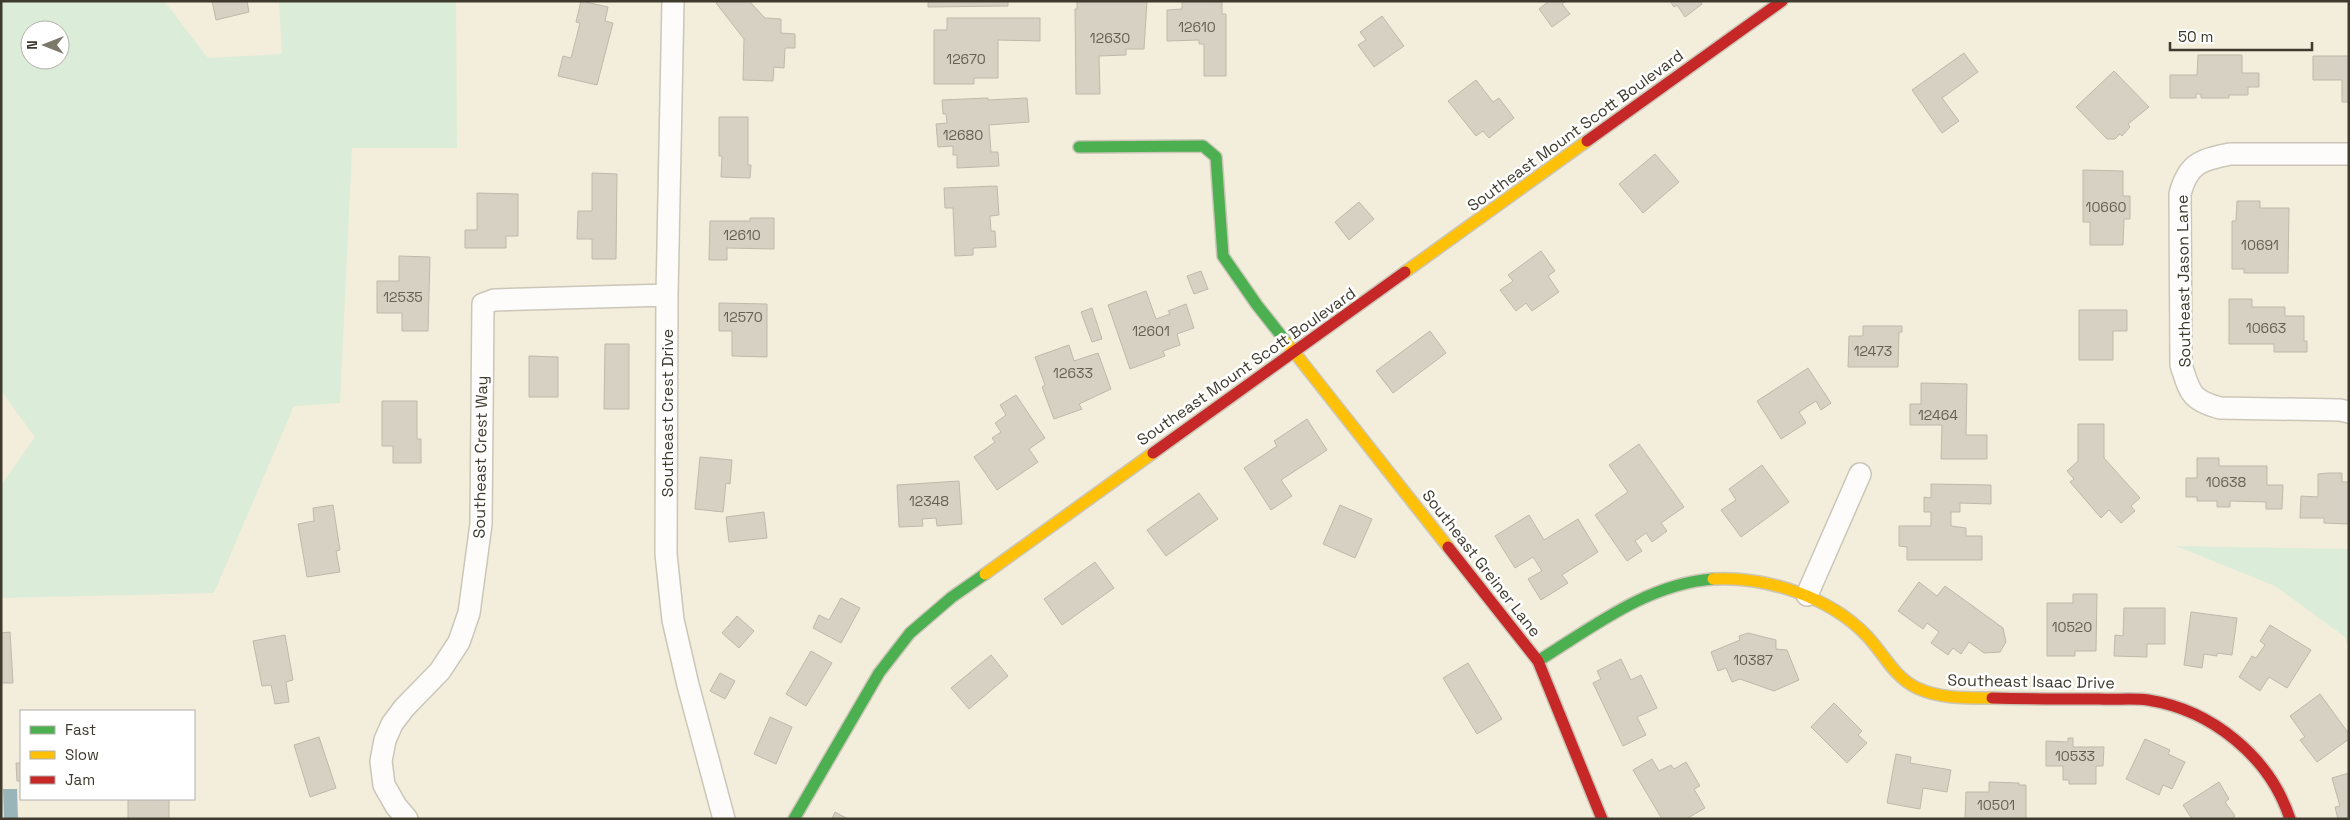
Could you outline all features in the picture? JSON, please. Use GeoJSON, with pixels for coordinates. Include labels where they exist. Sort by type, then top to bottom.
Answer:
{"type":"FeatureCollection","features":[{"type":"Feature","properties":{"kind":"street","name":"Southeast Crest Drive"},"geometry":{"type":"LineString","coordinates":[[673,1],[667,295],[666,554],[673,620],[688,685],[724,819]]}},
{"type":"Feature","properties":{"kind":"street","name":"Southeast Mount Scott Boulevard"},"geometry":{"type":"LineString","coordinates":[[794,819],[879,673],[910,633],[927,617],[992,566],[1782,1]]}},
{"type":"Feature","properties":{"kind":"street","name":"Southeast Greiner Lane"},"geometry":{"type":"LineString","coordinates":[[1079,147],[1203,146],[1216,157],[1218,164],[1221,247],[1223,256],[1257,305],[1538,661],[1555,694],[1590,794],[1602,819]]}},
{"type":"Feature","properties":{"kind":"street","name":"Southeast Jason Lane"},"geometry":{"type":"LineString","coordinates":[[2349,154],[2230,154],[2212,158],[2195,165],[2184,177],[2180,194],[2181,364],[2188,389],[2201,403],[2220,408],[2340,410],[2349,412]]}},
{"type":"Feature","properties":{"kind":"street","name":"Southeast Crest Way"},"geometry":{"type":"LineString","coordinates":[[407,819],[396,806],[384,785],[381,761],[385,740],[392,724],[404,708],[440,671],[459,642],[469,613],[481,524],[483,304],[494,300],[667,295]]}},
{"type":"Feature","properties":{"kind":"street"},"geometry":{"type":"LineString","coordinates":[[1807,595],[1860,474]]}},
{"type":"Feature","properties":{"kind":"street","name":"Southeast Isaac Drive"},"geometry":{"type":"LineString","coordinates":[[1538,661],[1641,600],[1674,586],[1703,580],[1767,583],[1807,595],[1835,610],[1868,637],[1898,674],[1914,687],[1932,695],[1956,698],[2102,698],[2147,700],[2168,704],[2194,713],[2239,742],[2255,759],[2271,780],[2290,819]]}},
{"type":"Feature","properties":{"kind":"green space"},"geometry":{"type":"Polygon","coordinates":[[[1,1],[164,1],[208,58],[282,54],[279,1],[456,1],[457,148],[352,148],[340,403],[294,406],[214,593],[1,598],[1,485],[35,437],[1,391],[1,1]]]}},
{"type":"Feature","properties":{"kind":"green space"},"geometry":{"type":"Polygon","coordinates":[[[2176,546],[2349,549],[2349,648],[2345,637],[2275,586],[2176,546]]]}},
{"type":"Feature","properties":{"kind":"water"},"geometry":{"type":"Polygon","coordinates":[[[3,789],[17,789],[18,819],[4,819],[3,789]]]}},
{"type":"Feature","properties":{"kind":"building"},"geometry":{"type":"Polygon","coordinates":[[[212,1],[247,1],[249,12],[216,20],[212,1]]]}},
{"type":"Feature","properties":{"kind":"building"},"geometry":{"type":"Polygon","coordinates":[[[581,1],[608,7],[605,21],[613,23],[597,85],[558,76],[563,56],[571,58],[580,23],[576,22],[581,1]]]}},
{"type":"Feature","properties":{"kind":"building"},"geometry":{"type":"Polygon","coordinates":[[[718,1],[749,1],[765,18],[781,19],[781,33],[795,34],[795,48],[785,48],[784,68],[774,67],[773,81],[743,80],[744,39],[716,3],[718,1]]]}},
{"type":"Feature","properties":{"kind":"building"},"geometry":{"type":"Polygon","coordinates":[[[928,1],[1008,1],[1008,6],[928,7],[928,1]]]}},
{"type":"Feature","properties":{"kind":"building"},"geometry":{"type":"Polygon","coordinates":[[[1077,1],[1147,1],[1144,49],[1126,49],[1126,55],[1099,56],[1100,94],[1076,94],[1075,9],[1077,9],[1077,1]]]}},
{"type":"Feature","properties":{"kind":"building"},"geometry":{"type":"Polygon","coordinates":[[[1182,1],[1222,2],[1222,14],[1226,14],[1226,76],[1204,76],[1204,44],[1199,44],[1199,40],[1167,41],[1167,10],[1182,9],[1182,1]]]}},
{"type":"Feature","properties":{"kind":"building"},"geometry":{"type":"Polygon","coordinates":[[[1549,1],[1566,1],[1562,4],[1570,14],[1552,27],[1539,9],[1549,1]]]}},
{"type":"Feature","properties":{"kind":"building"},"geometry":{"type":"Polygon","coordinates":[[[1670,1],[1700,1],[1702,4],[1685,17],[1677,5],[1674,7],[1670,1]]]}},
{"type":"Feature","properties":{"kind":"building"},"geometry":{"type":"Polygon","coordinates":[[[1382,16],[1404,46],[1374,67],[1358,45],[1366,40],[1360,32],[1382,16]]]}},
{"type":"Feature","properties":{"kind":"building"},"geometry":{"type":"Polygon","coordinates":[[[947,18],[1040,18],[1040,41],[998,40],[998,78],[974,78],[974,84],[934,84],[934,30],[947,30],[947,18]]]}},
{"type":"Feature","properties":{"kind":"building"},"geometry":{"type":"Polygon","coordinates":[[[1964,53],[1978,72],[1942,98],[1959,121],[1942,133],[1912,90],[1964,53]]]}},
{"type":"Feature","properties":{"kind":"building"},"geometry":{"type":"Polygon","coordinates":[[[2198,55],[2242,55],[2242,73],[2259,73],[2259,87],[2248,87],[2248,95],[2229,95],[2229,98],[2201,98],[2201,94],[2196,94],[2196,98],[2170,98],[2170,75],[2197,75],[2198,55]]]}},
{"type":"Feature","properties":{"kind":"building"},"geometry":{"type":"Polygon","coordinates":[[[2313,56],[2349,56],[2349,102],[2342,102],[2342,80],[2313,80],[2313,56]]]}},
{"type":"Feature","properties":{"kind":"building"},"geometry":{"type":"Polygon","coordinates":[[[2114,71],[2149,107],[2128,124],[2130,127],[2122,136],[2120,134],[2115,139],[2107,139],[2076,107],[2114,71]]]}},
{"type":"Feature","properties":{"kind":"building"},"geometry":{"type":"Polygon","coordinates":[[[1476,80],[1493,102],[1499,98],[1514,118],[1489,138],[1483,131],[1476,136],[1448,101],[1476,80]]]}},
{"type":"Feature","properties":{"kind":"building"},"geometry":{"type":"Polygon","coordinates":[[[988,98],[988,100],[1027,98],[1029,122],[989,125],[991,152],[998,152],[999,166],[957,168],[957,155],[953,155],[953,146],[938,147],[936,124],[947,123],[946,114],[943,114],[942,100],[988,98]]]}},
{"type":"Feature","properties":{"kind":"building"},"geometry":{"type":"Polygon","coordinates":[[[719,117],[748,117],[748,165],[751,165],[750,178],[721,177],[722,156],[719,156],[719,117]]]}},
{"type":"Feature","properties":{"kind":"building"},"geometry":{"type":"Polygon","coordinates":[[[1655,154],[1679,182],[1643,213],[1619,184],[1655,154]]]}},
{"type":"Feature","properties":{"kind":"building"},"geometry":{"type":"Polygon","coordinates":[[[2083,170],[2123,171],[2123,196],[2130,196],[2130,219],[2124,219],[2123,245],[2090,245],[2090,222],[2083,222],[2083,170]]]}},
{"type":"Feature","properties":{"kind":"building"},"geometry":{"type":"Polygon","coordinates":[[[592,173],[617,174],[616,259],[592,259],[592,239],[577,239],[578,211],[592,211],[592,173]]]}},
{"type":"Feature","properties":{"kind":"building"},"geometry":{"type":"Polygon","coordinates":[[[997,186],[999,215],[990,216],[991,231],[995,231],[996,247],[973,248],[973,255],[955,256],[953,208],[945,208],[944,188],[997,186]]]}},
{"type":"Feature","properties":{"kind":"building"},"geometry":{"type":"Polygon","coordinates":[[[477,193],[518,194],[518,236],[506,236],[506,248],[465,248],[465,230],[477,230],[477,193]]]}},
{"type":"Feature","properties":{"kind":"building"},"geometry":{"type":"Polygon","coordinates":[[[2237,201],[2260,201],[2260,208],[2289,208],[2288,273],[2244,273],[2244,269],[2232,269],[2232,221],[2236,221],[2237,201]]]}},
{"type":"Feature","properties":{"kind":"building"},"geometry":{"type":"Polygon","coordinates":[[[1359,202],[1374,219],[1349,240],[1335,222],[1359,202]]]}},
{"type":"Feature","properties":{"kind":"building"},"geometry":{"type":"Polygon","coordinates":[[[750,218],[774,218],[774,249],[727,248],[727,260],[709,260],[710,221],[750,221],[750,218]]]}},
{"type":"Feature","properties":{"kind":"building"},"geometry":{"type":"Polygon","coordinates":[[[1541,251],[1555,271],[1548,276],[1559,292],[1532,311],[1526,303],[1516,311],[1500,290],[1513,281],[1508,275],[1541,251]]]}},
{"type":"Feature","properties":{"kind":"building"},"geometry":{"type":"Polygon","coordinates":[[[399,256],[430,257],[428,331],[402,331],[402,313],[377,313],[377,281],[399,281],[399,256]]]}},
{"type":"Feature","properties":{"kind":"building"},"geometry":{"type":"Polygon","coordinates":[[[1201,271],[1208,289],[1194,294],[1187,276],[1201,271]]]}},
{"type":"Feature","properties":{"kind":"building"},"geometry":{"type":"Polygon","coordinates":[[[1146,291],[1156,319],[1170,314],[1168,311],[1186,304],[1194,328],[1177,334],[1180,345],[1163,351],[1165,356],[1130,369],[1108,305],[1146,291]]]}},
{"type":"Feature","properties":{"kind":"building"},"geometry":{"type":"Polygon","coordinates":[[[2229,299],[2252,299],[2252,307],[2285,307],[2285,316],[2304,316],[2304,341],[2307,341],[2307,352],[2274,352],[2274,344],[2229,344],[2229,299]]]}},
{"type":"Feature","properties":{"kind":"building"},"geometry":{"type":"Polygon","coordinates":[[[719,303],[767,304],[767,357],[732,356],[732,331],[719,331],[719,303]]]}},
{"type":"Feature","properties":{"kind":"building"},"geometry":{"type":"Polygon","coordinates":[[[1092,308],[1102,339],[1092,342],[1081,312],[1092,308]]]}},
{"type":"Feature","properties":{"kind":"building"},"geometry":{"type":"Polygon","coordinates":[[[2079,310],[2127,310],[2127,331],[2113,331],[2113,360],[2079,360],[2079,310]]]}},
{"type":"Feature","properties":{"kind":"building"},"geometry":{"type":"Polygon","coordinates":[[[1863,326],[1902,326],[1902,332],[1899,332],[1898,367],[1848,367],[1849,336],[1863,336],[1863,326]]]}},
{"type":"Feature","properties":{"kind":"building"},"geometry":{"type":"Polygon","coordinates":[[[1430,331],[1446,353],[1393,393],[1376,371],[1430,331]]]}},
{"type":"Feature","properties":{"kind":"building"},"geometry":{"type":"Polygon","coordinates":[[[605,344],[629,344],[629,409],[604,409],[605,344]]]}},
{"type":"Feature","properties":{"kind":"building"},"geometry":{"type":"Polygon","coordinates":[[[1069,345],[1074,361],[1098,353],[1111,389],[1079,404],[1082,409],[1054,419],[1042,387],[1045,385],[1035,357],[1069,345]]]}},
{"type":"Feature","properties":{"kind":"building"},"geometry":{"type":"Polygon","coordinates":[[[529,356],[558,357],[558,397],[529,397],[529,356]]]}},
{"type":"Feature","properties":{"kind":"building"},"geometry":{"type":"Polygon","coordinates":[[[1808,368],[1831,403],[1821,410],[1816,401],[1799,412],[1806,423],[1781,439],[1757,401],[1808,368]]]}},
{"type":"Feature","properties":{"kind":"building"},"geometry":{"type":"Polygon","coordinates":[[[1921,383],[1967,384],[1966,435],[1987,435],[1987,459],[1941,459],[1942,425],[1910,425],[1910,404],[1921,404],[1921,383]]]}},
{"type":"Feature","properties":{"kind":"building"},"geometry":{"type":"Polygon","coordinates":[[[1016,395],[1045,438],[1029,449],[1038,462],[997,490],[974,457],[995,442],[992,438],[1001,432],[995,423],[1006,415],[1000,405],[1016,395]]]}},
{"type":"Feature","properties":{"kind":"building"},"geometry":{"type":"Polygon","coordinates":[[[382,401],[417,401],[417,439],[421,439],[421,463],[393,463],[393,446],[382,446],[382,401]]]}},
{"type":"Feature","properties":{"kind":"building"},"geometry":{"type":"Polygon","coordinates":[[[1307,419],[1327,450],[1281,480],[1292,496],[1271,510],[1244,468],[1277,446],[1274,441],[1307,419]]]}},
{"type":"Feature","properties":{"kind":"building"},"geometry":{"type":"Polygon","coordinates":[[[2078,424],[2104,424],[2104,458],[2140,498],[2131,506],[2135,511],[2121,523],[2109,510],[2101,518],[2070,482],[2074,479],[2067,471],[2078,461],[2078,424]]]}},
{"type":"Feature","properties":{"kind":"building"},"geometry":{"type":"Polygon","coordinates":[[[1639,444],[1684,507],[1661,523],[1667,531],[1652,542],[1646,533],[1635,541],[1642,551],[1627,561],[1595,515],[1628,492],[1609,465],[1639,444]]]}},
{"type":"Feature","properties":{"kind":"building"},"geometry":{"type":"Polygon","coordinates":[[[700,457],[732,460],[730,484],[726,483],[723,512],[695,509],[700,457]]]}},
{"type":"Feature","properties":{"kind":"building"},"geometry":{"type":"Polygon","coordinates":[[[2197,458],[2219,458],[2219,466],[2267,466],[2267,485],[2283,485],[2282,509],[2266,509],[2266,502],[2230,501],[2230,507],[2217,507],[2217,501],[2197,501],[2197,497],[2186,497],[2186,478],[2197,478],[2197,458]]]}},
{"type":"Feature","properties":{"kind":"building"},"geometry":{"type":"Polygon","coordinates":[[[1762,465],[1789,502],[1741,537],[1721,510],[1736,500],[1729,489],[1762,465]]]}},
{"type":"Feature","properties":{"kind":"building"},"geometry":{"type":"Polygon","coordinates":[[[2342,473],[2342,482],[2349,482],[2349,524],[2324,523],[2324,518],[2300,518],[2301,496],[2318,497],[2318,474],[2342,473]]]}},
{"type":"Feature","properties":{"kind":"building"},"geometry":{"type":"Polygon","coordinates":[[[959,481],[962,524],[937,526],[936,518],[922,519],[923,526],[899,527],[897,485],[959,481]]]}},
{"type":"Feature","properties":{"kind":"building"},"geometry":{"type":"Polygon","coordinates":[[[1931,484],[1991,485],[1991,504],[1960,503],[1960,512],[1951,512],[1951,526],[1966,528],[1966,536],[1982,536],[1982,560],[1907,560],[1907,547],[1899,546],[1899,526],[1931,526],[1931,512],[1924,512],[1924,497],[1931,498],[1931,484]]]}},
{"type":"Feature","properties":{"kind":"building"},"geometry":{"type":"Polygon","coordinates":[[[1199,493],[1218,519],[1166,556],[1147,530],[1199,493]]]}},
{"type":"Feature","properties":{"kind":"building"},"geometry":{"type":"Polygon","coordinates":[[[333,505],[340,550],[336,551],[340,572],[307,577],[298,524],[314,521],[313,508],[333,505]]]}},
{"type":"Feature","properties":{"kind":"building"},"geometry":{"type":"Polygon","coordinates":[[[1340,505],[1372,519],[1355,558],[1323,544],[1340,505]]]}},
{"type":"Feature","properties":{"kind":"building"},"geometry":{"type":"Polygon","coordinates":[[[764,512],[767,538],[729,542],[726,517],[764,512]]]}},
{"type":"Feature","properties":{"kind":"building"},"geometry":{"type":"Polygon","coordinates":[[[1529,515],[1544,540],[1578,519],[1598,552],[1562,575],[1568,583],[1541,600],[1528,579],[1542,571],[1533,557],[1515,568],[1495,536],[1529,515]]]}},
{"type":"Feature","properties":{"kind":"building"},"geometry":{"type":"Polygon","coordinates":[[[1095,562],[1114,588],[1062,625],[1044,599],[1095,562]]]}},
{"type":"Feature","properties":{"kind":"building"},"geometry":{"type":"Polygon","coordinates":[[[1919,582],[1937,596],[1945,586],[2003,628],[2006,642],[2000,652],[1984,653],[1969,642],[1961,654],[1953,648],[1948,655],[1931,643],[1939,632],[1927,623],[1923,629],[1898,611],[1919,582]]]}},
{"type":"Feature","properties":{"kind":"building"},"geometry":{"type":"Polygon","coordinates":[[[2073,594],[2097,594],[2096,651],[2075,651],[2075,656],[2047,656],[2047,603],[2073,603],[2073,594]]]}},
{"type":"Feature","properties":{"kind":"building"},"geometry":{"type":"Polygon","coordinates":[[[841,598],[860,608],[841,643],[813,628],[819,615],[829,620],[841,598]]]}},
{"type":"Feature","properties":{"kind":"building"},"geometry":{"type":"Polygon","coordinates":[[[2124,608],[2165,608],[2165,644],[2147,644],[2147,657],[2114,656],[2115,635],[2123,636],[2124,608]]]}},
{"type":"Feature","properties":{"kind":"building"},"geometry":{"type":"Polygon","coordinates":[[[2191,612],[2237,618],[2232,655],[2217,653],[2217,656],[2204,654],[2202,668],[2184,665],[2191,612]]]}},
{"type":"Feature","properties":{"kind":"building"},"geometry":{"type":"Polygon","coordinates":[[[737,616],[754,631],[739,648],[722,633],[737,616]]]}},
{"type":"Feature","properties":{"kind":"building"},"geometry":{"type":"Polygon","coordinates":[[[2270,625],[2311,650],[2287,688],[2269,677],[2260,691],[2239,677],[2252,656],[2256,658],[2265,645],[2260,641],[2270,625]]]}},
{"type":"Feature","properties":{"kind":"building"},"geometry":{"type":"Polygon","coordinates":[[[10,632],[13,683],[1,683],[1,633],[10,632]]]}},
{"type":"Feature","properties":{"kind":"building"},"geometry":{"type":"Polygon","coordinates":[[[1748,633],[1776,640],[1776,649],[1787,650],[1799,680],[1774,691],[1740,679],[1732,682],[1726,668],[1718,671],[1711,652],[1740,640],[1739,636],[1748,633]]]}},
{"type":"Feature","properties":{"kind":"building"},"geometry":{"type":"Polygon","coordinates":[[[285,635],[293,680],[286,682],[289,702],[275,704],[271,685],[262,686],[253,641],[285,635]]]}},
{"type":"Feature","properties":{"kind":"building"},"geometry":{"type":"Polygon","coordinates":[[[811,651],[832,663],[806,706],[786,694],[811,651]]]}},
{"type":"Feature","properties":{"kind":"building"},"geometry":{"type":"Polygon","coordinates":[[[991,655],[1008,676],[969,709],[951,688],[991,655]]]}},
{"type":"Feature","properties":{"kind":"building"},"geometry":{"type":"Polygon","coordinates":[[[1621,659],[1631,680],[1641,675],[1657,708],[1637,717],[1646,735],[1623,746],[1593,683],[1601,679],[1597,671],[1621,659]]]}},
{"type":"Feature","properties":{"kind":"building"},"geometry":{"type":"Polygon","coordinates":[[[1468,663],[1502,719],[1477,734],[1443,678],[1468,663]]]}},
{"type":"Feature","properties":{"kind":"building"},"geometry":{"type":"Polygon","coordinates":[[[720,673],[735,681],[725,699],[710,691],[720,673]]]}},
{"type":"Feature","properties":{"kind":"building"},"geometry":{"type":"Polygon","coordinates":[[[2320,694],[2349,734],[2349,739],[2317,762],[2300,740],[2305,737],[2290,716],[2320,694]]]}},
{"type":"Feature","properties":{"kind":"building"},"geometry":{"type":"Polygon","coordinates":[[[1834,703],[1862,731],[1858,735],[1867,743],[1847,763],[1811,727],[1834,703]]]}},
{"type":"Feature","properties":{"kind":"building"},"geometry":{"type":"Polygon","coordinates":[[[770,717],[792,727],[776,764],[754,754],[770,717]]]}},
{"type":"Feature","properties":{"kind":"building"},"geometry":{"type":"Polygon","coordinates":[[[319,737],[336,788],[310,797],[294,745],[319,737]]]}},
{"type":"Feature","properties":{"kind":"building"},"geometry":{"type":"Polygon","coordinates":[[[2068,738],[2073,738],[2073,747],[2104,747],[2103,766],[2096,766],[2096,784],[2069,784],[2069,780],[2063,780],[2063,766],[2046,766],[2046,741],[2068,742],[2068,738]]]}},
{"type":"Feature","properties":{"kind":"building"},"geometry":{"type":"Polygon","coordinates":[[[2145,739],[2170,750],[2168,754],[2185,762],[2172,789],[2163,785],[2159,795],[2126,779],[2145,739]]]}},
{"type":"Feature","properties":{"kind":"building"},"geometry":{"type":"Polygon","coordinates":[[[1896,754],[1911,757],[1910,763],[1951,770],[1947,792],[1923,788],[1920,809],[1887,803],[1896,754]]]}},
{"type":"Feature","properties":{"kind":"building"},"geometry":{"type":"Polygon","coordinates":[[[1652,759],[1659,771],[1671,765],[1674,769],[1686,762],[1700,786],[1694,789],[1705,808],[1686,819],[1662,819],[1633,770],[1652,759]]]}},
{"type":"Feature","properties":{"kind":"building"},"geometry":{"type":"Polygon","coordinates":[[[16,763],[20,763],[20,781],[17,781],[16,763]]]}},
{"type":"Feature","properties":{"kind":"building"},"geometry":{"type":"Polygon","coordinates":[[[2349,773],[2349,819],[2338,819],[2335,807],[2340,806],[2332,778],[2349,773]]]}},
{"type":"Feature","properties":{"kind":"building"},"geometry":{"type":"Polygon","coordinates":[[[1989,782],[2026,785],[2026,819],[1965,819],[1966,792],[1989,792],[1989,782]]]}},
{"type":"Feature","properties":{"kind":"building"},"geometry":{"type":"Polygon","coordinates":[[[2219,782],[2229,799],[2225,802],[2235,816],[2231,819],[2192,819],[2183,805],[2219,782]]]}},
{"type":"Feature","properties":{"kind":"building"},"geometry":{"type":"Polygon","coordinates":[[[128,800],[169,800],[169,819],[128,819],[128,800]]]}},
{"type":"Feature","properties":{"kind":"building"},"geometry":{"type":"Polygon","coordinates":[[[835,812],[848,819],[832,819],[835,812]]]}},
{"type":"Feature","properties":{"kind":"traffic: fast"},"geometry":{"type":"LineString","coordinates":[[1079,147],[1203,146],[1216,157],[1223,256],[1257,305],[1287,343]]}},
{"type":"Feature","properties":{"kind":"traffic: fast"},"geometry":{"type":"LineString","coordinates":[[794,819],[879,673],[910,633],[952,597],[985,574]]}},
{"type":"Feature","properties":{"kind":"traffic: fast"},"geometry":{"type":"LineString","coordinates":[[1538,661],[1600,621],[1643,598],[1666,589],[1713,579]]}},
{"type":"Feature","properties":{"kind":"traffic: slow"},"geometry":{"type":"LineString","coordinates":[[1405,272],[1587,141]]}},
{"type":"Feature","properties":{"kind":"traffic: slow"},"geometry":{"type":"LineString","coordinates":[[1287,343],[1448,547]]}},
{"type":"Feature","properties":{"kind":"traffic: slow"},"geometry":{"type":"LineString","coordinates":[[985,574],[1153,453]]}},
{"type":"Feature","properties":{"kind":"traffic: slow"},"geometry":{"type":"LineString","coordinates":[[1713,579],[1754,581],[1775,585],[1816,600],[1852,622],[1867,636],[1902,678],[1917,688],[1945,696],[1992,698]]}},
{"type":"Feature","properties":{"kind":"traffic: jam"},"geometry":{"type":"LineString","coordinates":[[1587,141],[1782,1]]}},
{"type":"Feature","properties":{"kind":"traffic: jam"},"geometry":{"type":"LineString","coordinates":[[1153,453],[1405,272]]}},
{"type":"Feature","properties":{"kind":"traffic: jam"},"geometry":{"type":"LineString","coordinates":[[1448,547],[1538,661],[1602,819]]}},
{"type":"Feature","properties":{"kind":"traffic: jam"},"geometry":{"type":"LineString","coordinates":[[1992,698],[2142,699],[2172,705],[2216,726],[2236,740],[2268,776],[2281,796],[2290,819]]}}]}
